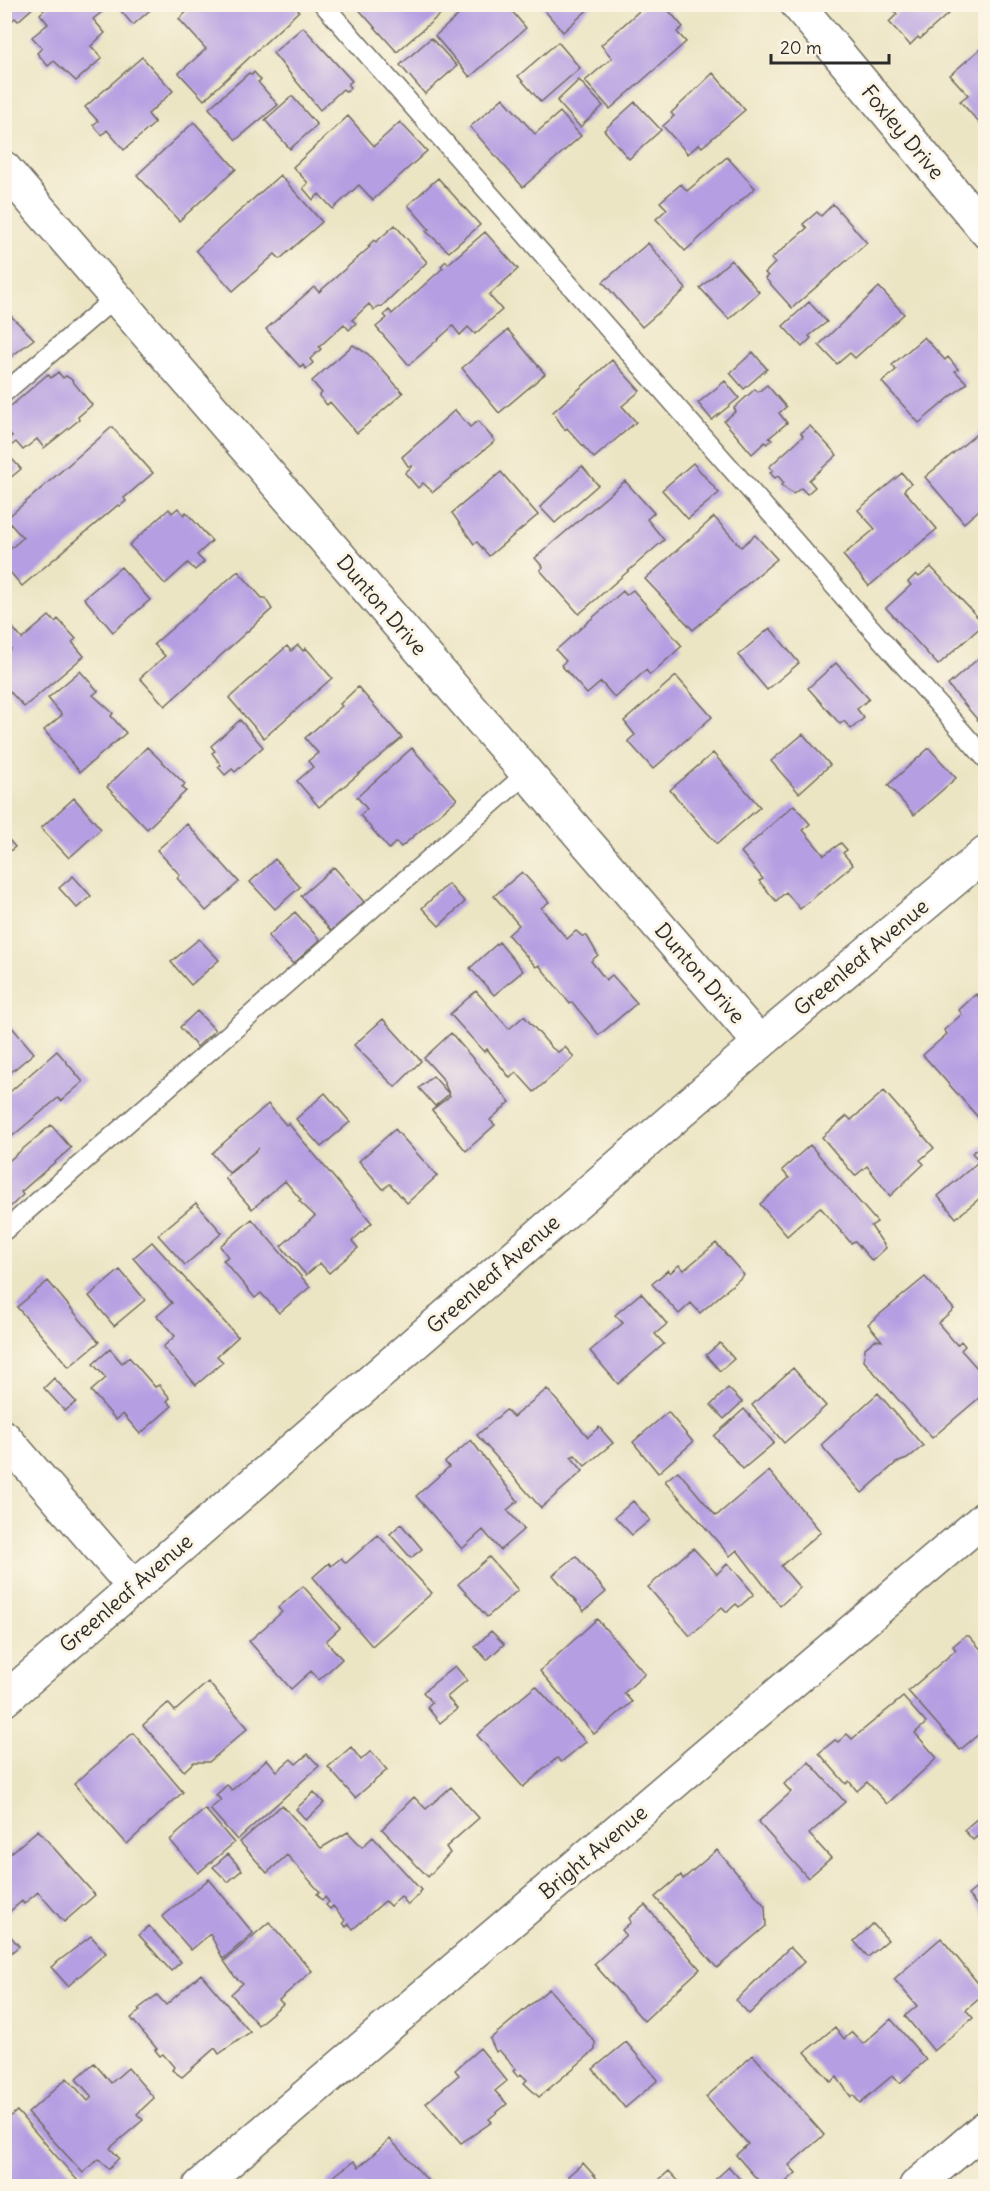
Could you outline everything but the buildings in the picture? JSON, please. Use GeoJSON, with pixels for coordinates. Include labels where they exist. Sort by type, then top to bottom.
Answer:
{"type":"FeatureCollection","features":[{"type":"Feature","properties":{"kind":"street","name":"Foxley Drive"},"geometry":{"type":"LineString","coordinates":[[797,4],[986,231]]}},
{"type":"Feature","properties":{"kind":"street","name":"Dunton Drive"},"geometry":{"type":"LineString","coordinates":[[4,168],[760,1043]]}},
{"type":"Feature","properties":{"kind":"street","name":"Greenleaf Avenue"},"geometry":{"type":"LineString","coordinates":[[4,1700],[760,1043],[986,853]]}},
{"type":"Feature","properties":{"kind":"street"},"geometry":{"type":"LineString","coordinates":[[4,1437],[133,1586]]}},
{"type":"Feature","properties":{"kind":"street","name":"Bright Avenue"},"geometry":{"type":"LineString","coordinates":[[200,2187],[986,1517]]}},
{"type":"Feature","properties":{"kind":"street"},"geometry":{"type":"LineString","coordinates":[[916,2187],[986,2127]]}},
{"type":"Feature","properties":{"kind":"lane"},"geometry":{"type":"LineString","coordinates":[[323,4],[986,759]]}},
{"type":"Feature","properties":{"kind":"lane"},"geometry":{"type":"LineString","coordinates":[[4,393],[116,297]]}},
{"type":"Feature","properties":{"kind":"lane"},"geometry":{"type":"LineString","coordinates":[[4,1230],[527,773]]}}]}
